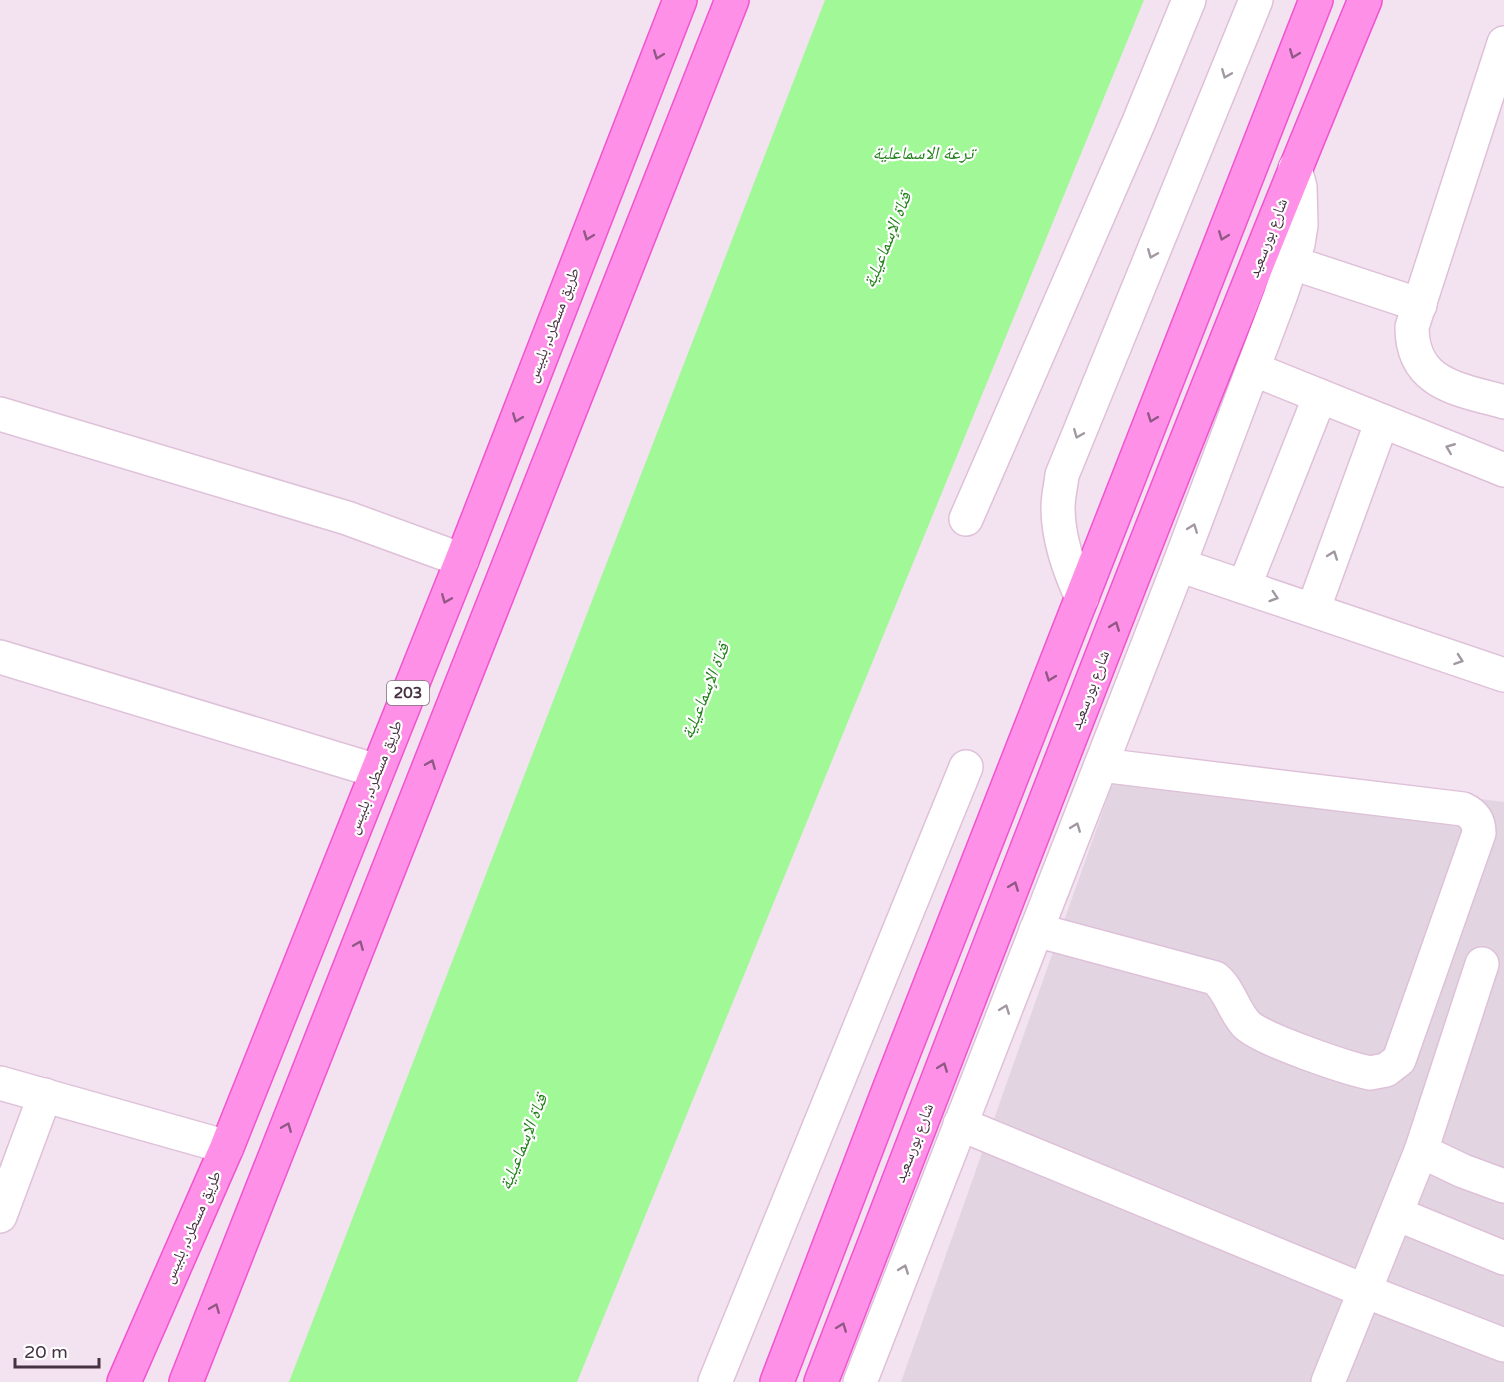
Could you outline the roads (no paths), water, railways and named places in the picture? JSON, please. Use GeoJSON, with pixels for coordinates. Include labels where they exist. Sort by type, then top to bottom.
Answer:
{"type":"FeatureCollection","features":[{"type":"Feature","properties":{"kind":"main road","name":"طريق مسطرد, بلبيس"},"geometry":{"type":"LineString","coordinates":[[124,1382],[228,1147],[462,560],[680,0]]}},
{"type":"Feature","properties":{"kind":"main road","name":"203"},"geometry":{"type":"LineString","coordinates":[[186,1382],[732,0]]}},
{"type":"Feature","properties":{"kind":"main road"},"geometry":{"type":"LineString","coordinates":[[777,1382],[1316,0]]}},
{"type":"Feature","properties":{"kind":"main road","name":"شارع بورسعيد"},"geometry":{"type":"LineString","coordinates":[[821,1382],[1295,168],[1365,0]]}},
{"type":"Feature","properties":{"kind":"lane"},"geometry":{"type":"LineString","coordinates":[[966,519],[1138,124],[1189,0]]}},
{"type":"Feature","properties":{"kind":"lane"},"geometry":{"type":"LineString","coordinates":[[1082,598],[1068,565],[1063,543],[1058,507],[1062,475],[1256,0]]}},
{"type":"Feature","properties":{"kind":"lane"},"geometry":{"type":"LineString","coordinates":[[1504,43],[1412,327],[1414,350],[1425,369],[1442,384],[1504,402]]}},
{"type":"Feature","properties":{"kind":"lane"},"geometry":{"type":"LineString","coordinates":[[860,1382],[1179,565],[1293,262],[1301,225],[1300,187],[1295,168]]}},
{"type":"Feature","properties":{"kind":"lane"},"geometry":{"type":"LineString","coordinates":[[1293,262],[1420,305]]}},
{"type":"Feature","properties":{"kind":"lane"},"geometry":{"type":"LineString","coordinates":[[1253,369],[1504,471]]}},
{"type":"Feature","properties":{"kind":"lane"},"geometry":{"type":"LineString","coordinates":[[1244,587],[1320,396]]}},
{"type":"Feature","properties":{"kind":"lane"},"geometry":{"type":"LineString","coordinates":[[0,414],[347,518],[462,560]]}},
{"type":"Feature","properties":{"kind":"lane"},"geometry":{"type":"LineString","coordinates":[[1313,610],[1382,421]]}},
{"type":"Feature","properties":{"kind":"lane"},"geometry":{"type":"LineString","coordinates":[[1179,565],[1504,675]]}},
{"type":"Feature","properties":{"kind":"lane"},"geometry":{"type":"LineString","coordinates":[[0,657],[377,771]]}},
{"type":"Feature","properties":{"kind":"lane"},"geometry":{"type":"LineString","coordinates":[[1036,930],[1215,978],[1227,991],[1241,1018],[1254,1031],[1263,1036],[1370,1073],[1386,1070],[1399,1060],[1479,833],[1479,825],[1470,812],[1440,806],[1101,765]]}},
{"type":"Feature","properties":{"kind":"lane"},"geometry":{"type":"LineString","coordinates":[[715,1382],[966,767]]}},
{"type":"Feature","properties":{"kind":"lane"},"geometry":{"type":"LineString","coordinates":[[1328,1382],[1421,1151],[1482,964]]}},
{"type":"Feature","properties":{"kind":"lane"},"geometry":{"type":"LineString","coordinates":[[0,1083],[228,1147]]}},
{"type":"Feature","properties":{"kind":"lane"},"geometry":{"type":"LineString","coordinates":[[0,1216],[45,1095]]}},
{"type":"Feature","properties":{"kind":"lane"},"geometry":{"type":"LineString","coordinates":[[960,1124],[1365,1291],[1504,1345]]}},
{"type":"Feature","properties":{"kind":"lane"},"geometry":{"type":"LineString","coordinates":[[1421,1151],[1463,1171],[1501,1176]]}},
{"type":"Feature","properties":{"kind":"lane"},"geometry":{"type":"LineString","coordinates":[[1397,1214],[1504,1258]]}},
{"type":"Feature","properties":{"kind":"water","name":"ترعة الاسماعلية"},"geometry":{"type":"Polygon","coordinates":[[[825,0],[1144,0],[577,1382],[289,1382],[825,0]]]}},
{"type":"Feature","properties":{"kind":"water label","name":"قناة الإسماعيلية"},"geometry":{"type":"Point","coordinates":[887,240]}},
{"type":"Feature","properties":{"kind":"water label","name":"قناة الإسماعيلية"},"geometry":{"type":"Point","coordinates":[705,691]}},
{"type":"Feature","properties":{"kind":"water label","name":"قناة الإسماعيلية"},"geometry":{"type":"Point","coordinates":[523,1142]}}]}
